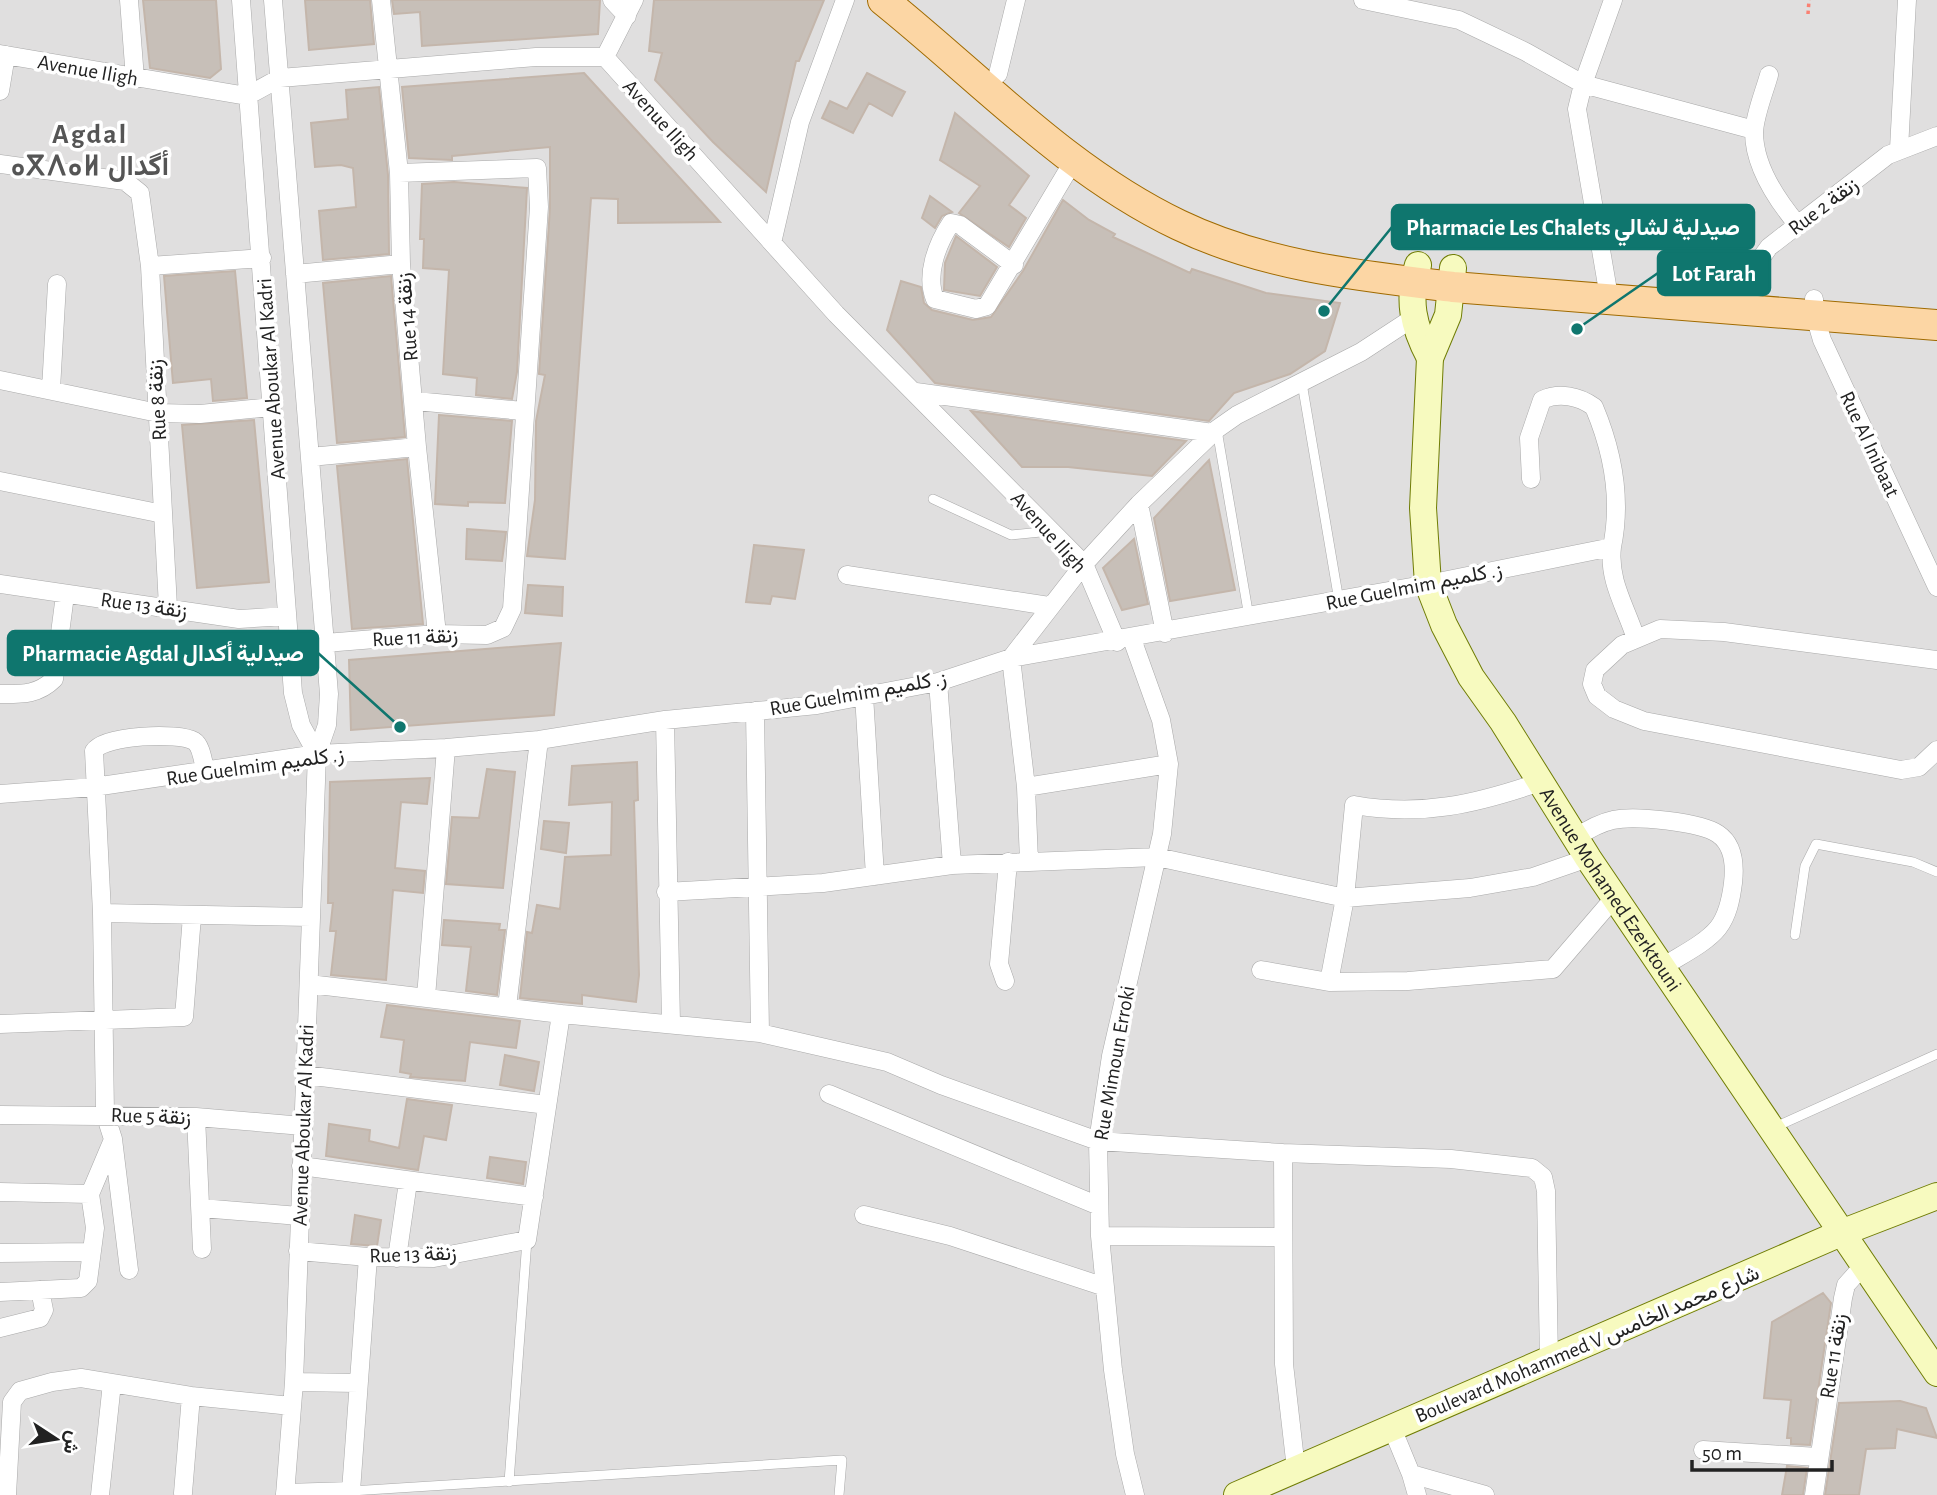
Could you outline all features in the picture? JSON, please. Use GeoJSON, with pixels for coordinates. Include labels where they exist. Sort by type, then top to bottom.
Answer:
{"type":"FeatureCollection","features":[{"type":"Feature","properties":{"kind":"main road"},"geometry":{"type":"LineString","coordinates":[[883,0],[1074,160],[1141,206],[1215,240],[1283,262],[1814,307],[1937,312]]}},
{"type":"Feature","properties":{"kind":"main road"},"geometry":{"type":"LineString","coordinates":[[912,0],[1113,168],[1194,212],[1309,249],[1415,273]]}},
{"type":"Feature","properties":{"kind":"main road"},"geometry":{"type":"LineString","coordinates":[[1814,307],[1937,325]]}},
{"type":"Feature","properties":{"kind":"street"},"geometry":{"type":"LineString","coordinates":[[129,0],[135,79]]}},
{"type":"Feature","properties":{"kind":"street","name":"Avenue Aboukar Al Kadri"},"geometry":{"type":"LineString","coordinates":[[240,0],[296,709],[317,754]]}},
{"type":"Feature","properties":{"kind":"street","name":"Avenue Aboukar Al Kadri"},"geometry":{"type":"LineString","coordinates":[[273,0],[329,710],[317,754],[293,1382],[285,1494]]}},
{"type":"Feature","properties":{"kind":"street","name":"Rue 14 زنقة"},"geometry":{"type":"LineString","coordinates":[[381,0],[398,173],[401,264],[417,447],[437,634]]}},
{"type":"Feature","properties":{"kind":"street"},"geometry":{"type":"LineString","coordinates":[[247,96],[280,78],[536,57],[605,57],[630,8],[612,0]]}},
{"type":"Feature","properties":{"kind":"street"},"geometry":{"type":"LineString","coordinates":[[772,243],[800,122],[845,0]]}},
{"type":"Feature","properties":{"kind":"street"},"geometry":{"type":"LineString","coordinates":[[998,74],[1016,0]]}},
{"type":"Feature","properties":{"kind":"street"},"geometry":{"type":"LineString","coordinates":[[1363,0],[1459,20],[1583,84],[1754,130]]}},
{"type":"Feature","properties":{"kind":"street"},"geometry":{"type":"LineString","coordinates":[[1608,289],[1577,109],[1583,84],[1613,0]]}},
{"type":"Feature","properties":{"kind":"street"},"geometry":{"type":"LineString","coordinates":[[1899,149],[1908,0]]}},
{"type":"Feature","properties":{"kind":"street"},"geometry":{"type":"LineString","coordinates":[[0,92],[3,55]]}},
{"type":"Feature","properties":{"kind":"street","name":"Avenue Iligh"},"geometry":{"type":"LineString","coordinates":[[3,55],[247,96]]}},
{"type":"Feature","properties":{"kind":"street","name":"Avenue Iligh"},"geometry":{"type":"LineString","coordinates":[[605,57],[836,314],[1084,564],[1125,640]]}},
{"type":"Feature","properties":{"kind":"street"},"geometry":{"type":"LineString","coordinates":[[1769,75],[1754,130],[1757,151],[1769,183],[1797,224]]}},
{"type":"Feature","properties":{"kind":"street","name":"Rue 2 زنقة"},"geometry":{"type":"LineString","coordinates":[[1739,301],[1762,256],[1797,224],[1834,199],[1877,162],[1899,149],[1937,136]]}},
{"type":"Feature","properties":{"kind":"street"},"geometry":{"type":"LineString","coordinates":[[1014,265],[960,225],[951,223],[942,237],[934,261],[930,288],[935,299],[976,309],[987,306],[995,297],[1014,265],[1074,160]]}},
{"type":"Feature","properties":{"kind":"street","name":"Rue 8 زنقة"},"geometry":{"type":"LineString","coordinates":[[0,164],[125,181],[140,194],[150,266],[168,607]]}},
{"type":"Feature","properties":{"kind":"street"},"geometry":{"type":"LineString","coordinates":[[398,173],[537,168],[539,207],[523,411],[415,401]]}},
{"type":"Feature","properties":{"kind":"street"},"geometry":{"type":"LineString","coordinates":[[150,266],[262,258]]}},
{"type":"Feature","properties":{"kind":"street"},"geometry":{"type":"LineString","coordinates":[[295,274],[401,264]]}},
{"type":"Feature","properties":{"kind":"street","name":"Avenue Mohamed Ezerktouni"},"geometry":{"type":"LineString","coordinates":[[1415,273],[1413,318],[1430,358]]}},
{"type":"Feature","properties":{"kind":"street","name":"Avenue Mohamed Ezerktouni"},"geometry":{"type":"LineString","coordinates":[[1453,277],[1444,332],[1430,358],[1423,508],[1428,584],[1444,625],[1471,677],[1581,848],[1937,1373]]}},
{"type":"Feature","properties":{"kind":"street"},"geometry":{"type":"LineString","coordinates":[[51,389],[57,284]]}},
{"type":"Feature","properties":{"kind":"street","name":"Rue Al Inibaat"},"geometry":{"type":"LineString","coordinates":[[1814,307],[1822,340],[1937,587]]}},
{"type":"Feature","properties":{"kind":"street"},"geometry":{"type":"LineString","coordinates":[[1029,861],[1026,787],[1011,658],[1084,564],[1139,504],[1215,431],[1237,415],[1360,352],[1413,318]]}},
{"type":"Feature","properties":{"kind":"street"},"geometry":{"type":"LineString","coordinates":[[0,380],[158,414],[200,414],[272,407]]}},
{"type":"Feature","properties":{"kind":"street"},"geometry":{"type":"LineString","coordinates":[[916,392],[1215,431]]}},
{"type":"Feature","properties":{"kind":"street"},"geometry":{"type":"LineString","coordinates":[[1531,480],[1529,438],[1542,400],[1550,396],[1572,397],[1594,407],[1606,436],[1616,480],[1617,520],[1610,563],[1616,590],[1636,639]]}},
{"type":"Feature","properties":{"kind":"street","name":"Rue 11 زنقة"},"geometry":{"type":"LineString","coordinates":[[325,643],[437,634],[487,635],[503,628],[512,609],[523,411]]}},
{"type":"Feature","properties":{"kind":"street"},"geometry":{"type":"LineString","coordinates":[[310,457],[417,447]]}},
{"type":"Feature","properties":{"kind":"street"},"geometry":{"type":"LineString","coordinates":[[0,481],[163,514]]}},
{"type":"Feature","properties":{"kind":"street"},"geometry":{"type":"LineString","coordinates":[[1139,504],[1165,633]]}},
{"type":"Feature","properties":{"kind":"street","name":"Rue Guelmim ز. كلميم"},"geometry":{"type":"LineString","coordinates":[[0,794],[94,787],[317,754],[446,748],[539,740],[665,720],[817,705],[938,682],[1011,658],[1249,618],[1612,547]]}},
{"type":"Feature","properties":{"kind":"street"},"geometry":{"type":"LineString","coordinates":[[847,575],[1049,606]]}},
{"type":"Feature","properties":{"kind":"street","name":"Rue 13 زنقة"},"geometry":{"type":"LineString","coordinates":[[0,584],[168,607],[239,620],[288,617]]}},
{"type":"Feature","properties":{"kind":"street"},"geometry":{"type":"LineString","coordinates":[[0,694],[32,693],[54,679],[65,595]]}},
{"type":"Feature","properties":{"kind":"street"},"geometry":{"type":"LineString","coordinates":[[1937,660],[1686,628],[1660,629],[1622,645],[1595,670],[1592,684],[1597,696],[1614,709],[1644,721],[1900,770],[1919,767],[1937,750]]}},
{"type":"Feature","properties":{"kind":"street","name":"Rue Mimoun Erroki"},"geometry":{"type":"LineString","coordinates":[[1125,640],[1161,720],[1169,764],[1166,811],[1111,1056],[1098,1141],[1100,1236],[1116,1398],[1135,1495]]}},
{"type":"Feature","properties":{"kind":"street"},"geometry":{"type":"LineString","coordinates":[[938,682],[952,865]]}},
{"type":"Feature","properties":{"kind":"street"},"geometry":{"type":"LineString","coordinates":[[864,695],[875,876]]}},
{"type":"Feature","properties":{"kind":"street"},"geometry":{"type":"LineString","coordinates":[[755,710],[760,1033]]}},
{"type":"Feature","properties":{"kind":"street"},"geometry":{"type":"LineString","coordinates":[[665,720],[666,892],[671,1023]]}},
{"type":"Feature","properties":{"kind":"street"},"geometry":{"type":"LineString","coordinates":[[130,1270],[113,1139],[105,1114],[102,913],[94,787],[96,747],[123,737],[194,741],[206,772]]}},
{"type":"Feature","properties":{"kind":"street"},"geometry":{"type":"LineString","coordinates":[[507,1007],[539,740]]}},
{"type":"Feature","properties":{"kind":"street"},"geometry":{"type":"LineString","coordinates":[[426,997],[446,748]]}},
{"type":"Feature","properties":{"kind":"street"},"geometry":{"type":"LineString","coordinates":[[1026,787],[1169,764]]}},
{"type":"Feature","properties":{"kind":"street"},"geometry":{"type":"LineString","coordinates":[[1329,982],[1345,898],[1354,804],[1393,812],[1455,806],[1491,799],[1540,782]]}},
{"type":"Feature","properties":{"kind":"street"},"geometry":{"type":"LineString","coordinates":[[666,892],[823,883],[952,865],[1157,857],[1345,898],[1470,888],[1533,877],[1581,848],[1599,823],[1633,817],[1704,829],[1718,834],[1729,846],[1735,866],[1731,899],[1724,920],[1715,931],[1661,968]]}},
{"type":"Feature","properties":{"kind":"street"},"geometry":{"type":"LineString","coordinates":[[1005,981],[999,964],[1008,862]]}},
{"type":"Feature","properties":{"kind":"street"},"geometry":{"type":"LineString","coordinates":[[1261,970],[1329,982],[1408,981],[1553,969],[1614,898]]}},
{"type":"Feature","properties":{"kind":"street"},"geometry":{"type":"LineString","coordinates":[[102,913],[311,917]]}},
{"type":"Feature","properties":{"kind":"street"},"geometry":{"type":"LineString","coordinates":[[0,1024],[184,1017],[192,916]]}},
{"type":"Feature","properties":{"kind":"street"},"geometry":{"type":"LineString","coordinates":[[309,984],[561,1014],[760,1033],[887,1062],[1098,1141],[1283,1153],[1451,1159],[1532,1168],[1543,1177],[1546,1191],[1549,1361]]}},
{"type":"Feature","properties":{"kind":"street"},"geometry":{"type":"LineString","coordinates":[[527,1240],[561,1014]]}},
{"type":"Feature","properties":{"kind":"street"},"geometry":{"type":"LineString","coordinates":[[305,1075],[547,1105]]}},
{"type":"Feature","properties":{"kind":"street"},"geometry":{"type":"LineString","coordinates":[[829,1094],[1099,1206]]}},
{"type":"Feature","properties":{"kind":"street","name":"Rue 5 زنقة"},"geometry":{"type":"LineString","coordinates":[[0,1115],[196,1117],[303,1126]]}},
{"type":"Feature","properties":{"kind":"street"},"geometry":{"type":"LineString","coordinates":[[196,1117],[202,1249]]}},
{"type":"Feature","properties":{"kind":"street"},"geometry":{"type":"LineString","coordinates":[[0,1292],[81,1288],[88,1281],[95,1228],[90,1194],[113,1139]]}},
{"type":"Feature","properties":{"kind":"street"},"geometry":{"type":"LineString","coordinates":[[1283,1153],[1284,1364],[1296,1469]]}},
{"type":"Feature","properties":{"kind":"street"},"geometry":{"type":"LineString","coordinates":[[301,1166],[534,1197]]}},
{"type":"Feature","properties":{"kind":"street"},"geometry":{"type":"LineString","coordinates":[[397,1258],[408,1182]]}},
{"type":"Feature","properties":{"kind":"street"},"geometry":{"type":"LineString","coordinates":[[0,1192],[90,1194]]}},
{"type":"Feature","properties":{"kind":"street","name":"Boulevard Mohammed V شارع محمد الخامس"},"geometry":{"type":"LineString","coordinates":[[1237,1495],[1840,1233],[1937,1196]]}},
{"type":"Feature","properties":{"kind":"street"},"geometry":{"type":"LineString","coordinates":[[201,1208],[299,1216]]}},
{"type":"Feature","properties":{"kind":"street"},"geometry":{"type":"LineString","coordinates":[[864,1215],[950,1236],[1105,1287]]}},
{"type":"Feature","properties":{"kind":"street"},"geometry":{"type":"LineString","coordinates":[[1100,1236],[1282,1237]]}},
{"type":"Feature","properties":{"kind":"street","name":"Rue 13 زنقة"},"geometry":{"type":"LineString","coordinates":[[298,1251],[368,1257],[434,1258],[527,1240]]}},
{"type":"Feature","properties":{"kind":"street"},"geometry":{"type":"LineString","coordinates":[[0,1253],[90,1252]]}},
{"type":"Feature","properties":{"kind":"street"},"geometry":{"type":"LineString","coordinates":[[285,1494],[351,1491],[368,1257]]}},
{"type":"Feature","properties":{"kind":"street","name":"Rue 11 زنقة"},"geometry":{"type":"LineString","coordinates":[[1814,1495],[1843,1298],[1846,1285],[1864,1265]]}},
{"type":"Feature","properties":{"kind":"street"},"geometry":{"type":"LineString","coordinates":[[0,1328],[40,1318],[44,1310],[40,1290]]}},
{"type":"Feature","properties":{"kind":"street"},"geometry":{"type":"LineString","coordinates":[[7,1495],[14,1396],[52,1382],[81,1378],[191,1396],[291,1406]]}},
{"type":"Feature","properties":{"kind":"street"},"geometry":{"type":"LineString","coordinates":[[100,1495],[112,1382]]}},
{"type":"Feature","properties":{"kind":"street"},"geometry":{"type":"LineString","coordinates":[[293,1382],[358,1383]]}},
{"type":"Feature","properties":{"kind":"street"},"geometry":{"type":"LineString","coordinates":[[183,1493],[191,1396]]}},
{"type":"Feature","properties":{"kind":"street"},"geometry":{"type":"LineString","coordinates":[[1392,1428],[1412,1474],[1417,1495]]}},
{"type":"Feature","properties":{"kind":"street"},"geometry":{"type":"LineString","coordinates":[[1703,1450],[1818,1457]]}},
{"type":"Feature","properties":{"kind":"street"},"geometry":{"type":"LineString","coordinates":[[1412,1474],[1485,1495]]}},
{"type":"Feature","properties":{"kind":"lane"},"geometry":{"type":"LineString","coordinates":[[1302,383],[1339,601]]}},
{"type":"Feature","properties":{"kind":"lane"},"geometry":{"type":"LineString","coordinates":[[1215,431],[1249,618]]}},
{"type":"Feature","properties":{"kind":"lane"},"geometry":{"type":"LineString","coordinates":[[933,499],[1011,534],[1052,531]]}},
{"type":"Feature","properties":{"kind":"lane"},"geometry":{"type":"LineString","coordinates":[[1795,935],[1805,866],[1815,844],[1913,862],[1937,872]]}},
{"type":"Feature","properties":{"kind":"lane"},"geometry":{"type":"LineString","coordinates":[[1770,1129],[1937,1054]]}},
{"type":"Feature","properties":{"kind":"lane"},"geometry":{"type":"LineString","coordinates":[[509,1482],[527,1240]]}},
{"type":"Feature","properties":{"kind":"lane"},"geometry":{"type":"LineString","coordinates":[[351,1491],[842,1460],[839,1495]]}},
{"type":"Feature","properties":{"kind":"path"},"geometry":{"type":"LineString","coordinates":[[1808,14],[1809,0]]}},
{"type":"Feature","properties":{"kind":"shaded area"},"geometry":{"type":"Polygon","coordinates":[[[0,0],[1937,0],[1937,1495],[0,1495],[0,0]]]}},
{"type":"Feature","properties":{"kind":"building"},"geometry":{"type":"Polygon","coordinates":[[[143,0],[216,0],[221,69],[210,78],[150,68],[143,0]]]}},
{"type":"Feature","properties":{"kind":"building"},"geometry":{"type":"Polygon","coordinates":[[[305,0],[370,0],[374,44],[309,50],[305,0]]]}},
{"type":"Feature","properties":{"kind":"building"},"geometry":{"type":"Polygon","coordinates":[[[392,0],[600,0],[598,34],[422,46],[420,12],[394,14],[392,0]]]}},
{"type":"Feature","properties":{"kind":"building"},"geometry":{"type":"Polygon","coordinates":[[[654,0],[824,0],[799,61],[796,61],[766,192],[713,142],[655,80],[662,53],[649,51],[654,0]]]}},
{"type":"Feature","properties":{"kind":"building"},"geometry":{"type":"Polygon","coordinates":[[[584,73],[720,222],[618,223],[618,199],[591,198],[565,559],[527,556],[535,500],[536,421],[545,375],[539,374],[550,208],[550,147],[452,156],[452,160],[409,158],[402,87],[584,73]]]}},
{"type":"Feature","properties":{"kind":"building"},"geometry":{"type":"Polygon","coordinates":[[[867,73],[905,92],[892,116],[869,103],[853,133],[822,118],[830,101],[847,109],[867,73]]]}},
{"type":"Feature","properties":{"kind":"building"},"geometry":{"type":"Polygon","coordinates":[[[379,87],[388,175],[389,254],[323,260],[319,211],[356,207],[353,168],[341,165],[315,167],[311,123],[348,119],[346,90],[379,87]]]}},
{"type":"Feature","properties":{"kind":"building"},"geometry":{"type":"Polygon","coordinates":[[[955,113],[1029,176],[1009,205],[1026,218],[1009,247],[959,213],[980,186],[940,160],[955,113]]]}},
{"type":"Feature","properties":{"kind":"building"},"geometry":{"type":"Polygon","coordinates":[[[454,182],[527,188],[517,372],[512,399],[476,395],[477,378],[443,374],[449,270],[423,268],[424,239],[420,239],[422,184],[454,182]]]}},
{"type":"Feature","properties":{"kind":"building"},"geometry":{"type":"Polygon","coordinates":[[[930,196],[952,212],[942,216],[935,228],[922,218],[930,196]]]}},
{"type":"Feature","properties":{"kind":"building"},"geometry":{"type":"Polygon","coordinates":[[[1063,200],[1089,220],[1115,234],[1113,237],[1190,273],[1192,269],[1266,293],[1340,303],[1325,351],[1290,374],[1234,393],[1209,421],[935,383],[887,330],[901,281],[921,287],[924,303],[932,310],[973,320],[991,317],[1023,271],[1063,200]]]}},
{"type":"Feature","properties":{"kind":"building"},"geometry":{"type":"Polygon","coordinates":[[[956,236],[997,267],[980,296],[944,290],[945,263],[956,236]]]}},
{"type":"Feature","properties":{"kind":"building"},"geometry":{"type":"Polygon","coordinates":[[[235,271],[247,398],[213,401],[211,379],[173,383],[164,276],[235,271]]]}},
{"type":"Feature","properties":{"kind":"building"},"geometry":{"type":"Polygon","coordinates":[[[391,276],[405,437],[337,443],[323,283],[391,276]]]}},
{"type":"Feature","properties":{"kind":"building"},"geometry":{"type":"Polygon","coordinates":[[[971,411],[1186,441],[1152,476],[1068,467],[1022,467],[971,411]]]}},
{"type":"Feature","properties":{"kind":"building"},"geometry":{"type":"Polygon","coordinates":[[[439,415],[512,421],[505,503],[468,502],[468,506],[435,504],[439,415]]]}},
{"type":"Feature","properties":{"kind":"building"},"geometry":{"type":"Polygon","coordinates":[[[254,420],[269,582],[197,588],[182,425],[254,420]]]}},
{"type":"Feature","properties":{"kind":"building"},"geometry":{"type":"Polygon","coordinates":[[[407,459],[423,624],[352,629],[337,466],[407,459]]]}},
{"type":"Feature","properties":{"kind":"building"},"geometry":{"type":"Polygon","coordinates":[[[1209,460],[1235,590],[1170,601],[1154,518],[1209,460]]]}},
{"type":"Feature","properties":{"kind":"building"},"geometry":{"type":"Polygon","coordinates":[[[467,529],[506,532],[502,561],[466,559],[467,529]]]}},
{"type":"Feature","properties":{"kind":"building"},"geometry":{"type":"Polygon","coordinates":[[[1134,539],[1148,604],[1122,610],[1103,568],[1134,539]]]}},
{"type":"Feature","properties":{"kind":"building"},"geometry":{"type":"Polygon","coordinates":[[[754,545],[804,550],[795,599],[772,596],[770,604],[746,602],[754,545]]]}},
{"type":"Feature","properties":{"kind":"building"},"geometry":{"type":"Polygon","coordinates":[[[528,585],[563,587],[562,616],[525,613],[528,585]]]}},
{"type":"Feature","properties":{"kind":"building"},"geometry":{"type":"Polygon","coordinates":[[[561,643],[554,715],[351,730],[349,660],[561,643]]]}},
{"type":"Feature","properties":{"kind":"building"},"geometry":{"type":"Polygon","coordinates":[[[637,762],[638,800],[634,801],[639,975],[636,1002],[582,995],[582,1004],[520,998],[527,932],[532,933],[537,905],[560,909],[565,857],[611,855],[612,802],[569,805],[572,766],[637,762]]]}},
{"type":"Feature","properties":{"kind":"building"},"geometry":{"type":"Polygon","coordinates":[[[487,769],[515,772],[503,888],[446,884],[452,817],[479,818],[487,769]]]}},
{"type":"Feature","properties":{"kind":"building"},"geometry":{"type":"Polygon","coordinates":[[[430,778],[427,804],[401,802],[395,868],[425,871],[423,893],[393,890],[386,980],[331,975],[336,931],[330,931],[333,903],[328,903],[330,782],[430,778]]]}},
{"type":"Feature","properties":{"kind":"building"},"geometry":{"type":"Polygon","coordinates":[[[544,821],[569,823],[566,853],[541,849],[544,821]]]}},
{"type":"Feature","properties":{"kind":"building"},"geometry":{"type":"Polygon","coordinates":[[[444,920],[500,924],[499,930],[505,930],[497,995],[466,991],[471,947],[442,945],[444,920]]]}},
{"type":"Feature","properties":{"kind":"building"},"geometry":{"type":"Polygon","coordinates":[[[387,1005],[520,1021],[516,1048],[470,1042],[465,1081],[410,1077],[411,1074],[400,1072],[404,1040],[381,1037],[387,1005]]]}},
{"type":"Feature","properties":{"kind":"building"},"geometry":{"type":"Polygon","coordinates":[[[505,1055],[539,1062],[534,1091],[500,1085],[505,1055]]]}},
{"type":"Feature","properties":{"kind":"building"},"geometry":{"type":"Polygon","coordinates":[[[407,1099],[452,1105],[446,1140],[424,1136],[418,1170],[326,1156],[329,1124],[370,1130],[369,1141],[399,1148],[407,1099]]]}},
{"type":"Feature","properties":{"kind":"building"},"geometry":{"type":"Polygon","coordinates":[[[490,1157],[526,1162],[523,1184],[487,1178],[490,1157]]]}},
{"type":"Feature","properties":{"kind":"building"},"geometry":{"type":"Polygon","coordinates":[[[355,1215],[381,1220],[377,1246],[351,1244],[355,1215]]]}},
{"type":"Feature","properties":{"kind":"building"},"geometry":{"type":"Polygon","coordinates":[[[1823,1293],[1831,1303],[1810,1445],[1791,1444],[1791,1438],[1787,1438],[1791,1400],[1764,1398],[1772,1322],[1823,1293]]]}},
{"type":"Feature","properties":{"kind":"building"},"geometry":{"type":"Polygon","coordinates":[[[1900,1401],[1926,1408],[1937,1438],[1897,1429],[1895,1448],[1866,1449],[1859,1495],[1825,1495],[1839,1403],[1900,1401]]]}},
{"type":"Feature","properties":{"kind":"building"},"geometry":{"type":"Polygon","coordinates":[[[1787,1466],[1807,1468],[1803,1495],[1782,1495],[1787,1466]]]}},
{"type":"Feature","properties":{"kind":"place","name":"Pharmacie Les Chalets صيدلية لشالي"},"geometry":{"type":"Point","coordinates":[1324,311]}},
{"type":"Feature","properties":{"kind":"place","name":"Lot Farah"},"geometry":{"type":"Point","coordinates":[1577,329]}},
{"type":"Feature","properties":{"kind":"place","name":"Pharmacie Agdal صيدلية أكدال"},"geometry":{"type":"Point","coordinates":[400,727]}},
{"type":"Feature","properties":{"kind":"district","name":"Agdal ⴰⴳⴷⴰⵍ أگدال"},"geometry":{"type":"Point","coordinates":[90,149]}}]}
